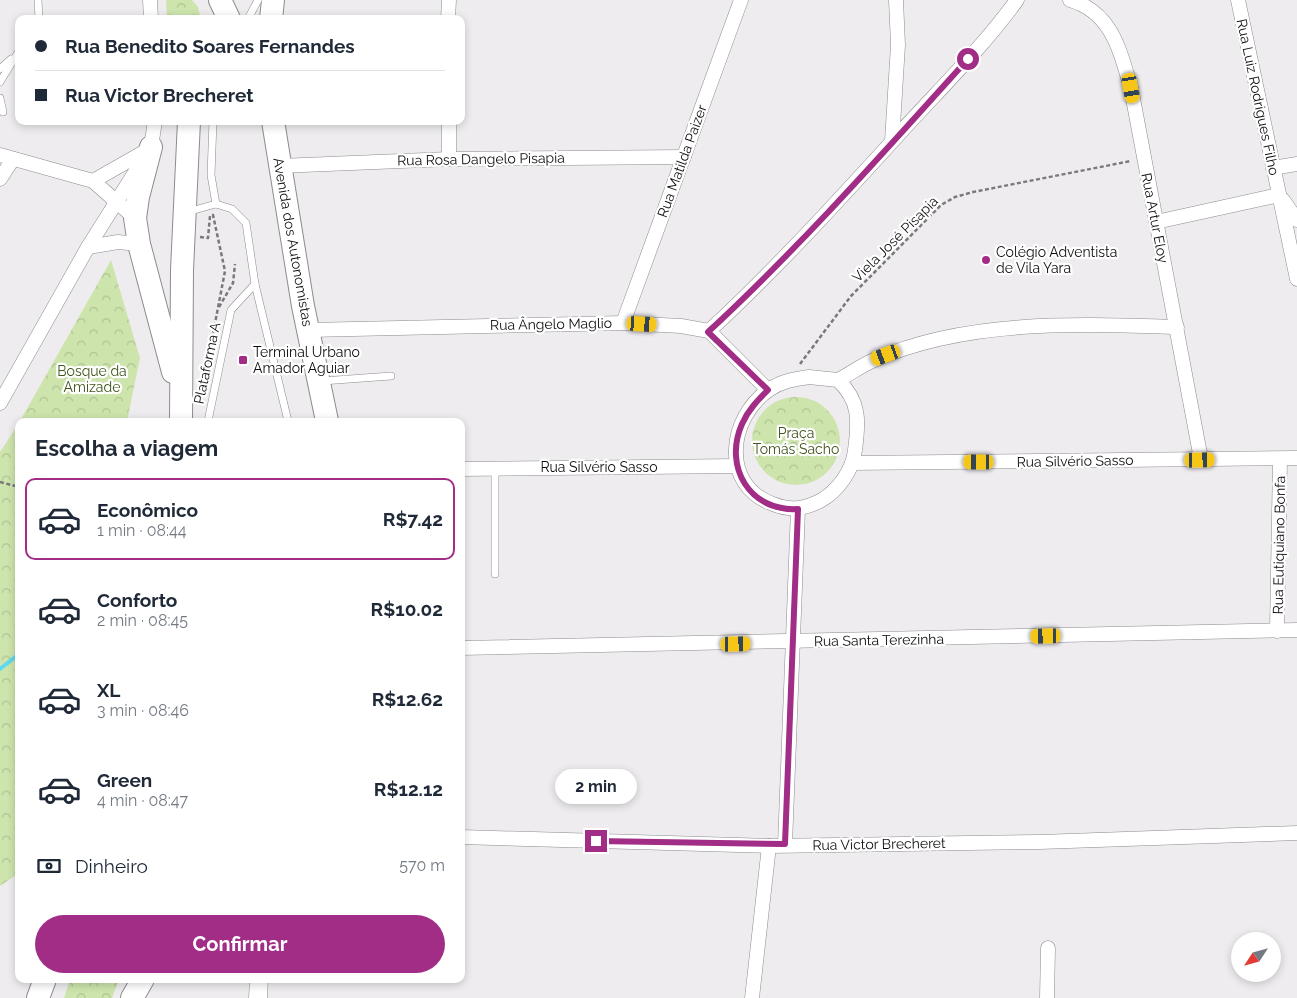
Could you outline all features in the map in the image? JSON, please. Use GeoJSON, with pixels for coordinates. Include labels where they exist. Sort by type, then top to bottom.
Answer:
{"type":"FeatureCollection","features":[{"type":"Feature","properties":{"kind":"main road"},"geometry":{"type":"LineString","coordinates":[[187,408],[192,220],[189,125]]}},
{"type":"Feature","properties":{"kind":"main road"},"geometry":{"type":"LineString","coordinates":[[259,125],[279,166]]}},
{"type":"Feature","properties":{"kind":"main road","name":"Avenida dos Autonomistas"},"geometry":{"type":"LineString","coordinates":[[274,125],[303,306],[326,418]]}},
{"type":"Feature","properties":{"kind":"main road"},"geometry":{"type":"LineString","coordinates":[[151,147],[138,197],[136,218],[138,244],[187,408]]}},
{"type":"Feature","properties":{"kind":"main road"},"geometry":{"type":"LineString","coordinates":[[38,998],[44,983]]}},
{"type":"Feature","properties":{"kind":"main road"},"geometry":{"type":"LineString","coordinates":[[125,998],[130,983]]}},
{"type":"Feature","properties":{"kind":"main road"},"geometry":{"type":"LineString","coordinates":[[132,998],[141,983]]}},
{"type":"Feature","properties":{"kind":"street"},"geometry":{"type":"LineString","coordinates":[[150,0],[151,15]]}},
{"type":"Feature","properties":{"kind":"street"},"geometry":{"type":"LineString","coordinates":[[448,15],[449,0]]}},
{"type":"Feature","properties":{"kind":"street","name":"Rua Matilda Paizer"},"geometry":{"type":"LineString","coordinates":[[623,322],[741,0]]}},
{"type":"Feature","properties":{"kind":"street"},"geometry":{"type":"LineString","coordinates":[[892,141],[898,45],[896,0]]}},
{"type":"Feature","properties":{"kind":"street"},"geometry":{"type":"LineString","coordinates":[[768,390],[708,332],[752,291],[892,141],[1018,0]]}},
{"type":"Feature","properties":{"kind":"street","name":"Rua Artur Eloy"},"geometry":{"type":"LineString","coordinates":[[1070,0],[1084,4],[1102,18],[1117,40],[1131,88],[1177,327],[1200,460]]}},
{"type":"Feature","properties":{"kind":"street","name":"Rua Luiz Rodrigues Filho"},"geometry":{"type":"LineString","coordinates":[[1238,0],[1297,279]]}},
{"type":"Feature","properties":{"kind":"street"},"geometry":{"type":"LineString","coordinates":[[0,403],[88,247],[151,147],[154,125]]}},
{"type":"Feature","properties":{"kind":"street"},"geometry":{"type":"LineString","coordinates":[[449,125],[449,159]]}},
{"type":"Feature","properties":{"kind":"street"},"geometry":{"type":"LineString","coordinates":[[92,181],[130,162],[151,147]]}},
{"type":"Feature","properties":{"kind":"street"},"geometry":{"type":"LineString","coordinates":[[0,179],[6,157],[92,181],[115,203],[136,218]]}},
{"type":"Feature","properties":{"kind":"street","name":"Rua Rosa Dangelo Pisapia"},"geometry":{"type":"LineString","coordinates":[[279,166],[449,159],[684,157]]}},
{"type":"Feature","properties":{"kind":"street"},"geometry":{"type":"LineString","coordinates":[[1273,168],[1297,164]]}},
{"type":"Feature","properties":{"kind":"street"},"geometry":{"type":"LineString","coordinates":[[1156,222],[1279,195],[1297,220]]}},
{"type":"Feature","properties":{"kind":"street"},"geometry":{"type":"LineString","coordinates":[[88,247],[118,242],[138,244]]}},
{"type":"Feature","properties":{"kind":"street","name":"Rua Ângelo Maglio"},"geometry":{"type":"LineString","coordinates":[[309,330],[623,322],[681,326],[708,332]]}},
{"type":"Feature","properties":{"kind":"street"},"geometry":{"type":"LineString","coordinates":[[838,380],[853,399],[857,414],[857,435],[852,463],[841,483],[830,494],[811,505],[798,509],[782,508],[761,500],[742,482],[737,466],[736,452],[741,424],[750,408],[768,390],[789,380],[817,377],[838,380],[873,360],[913,345],[979,332],[1044,325],[1177,327]]}},
{"type":"Feature","properties":{"kind":"street","name":"Rua Eutiquiano Bonfa"},"geometry":{"type":"LineString","coordinates":[[1278,631],[1280,458]]}},
{"type":"Feature","properties":{"kind":"street","name":"Rua Silvério Sasso"},"geometry":{"type":"LineString","coordinates":[[852,463],[1297,458]]}},
{"type":"Feature","properties":{"kind":"street","name":"Rua Silvério Sasso"},"geometry":{"type":"LineString","coordinates":[[465,469],[737,466]]}},
{"type":"Feature","properties":{"kind":"street"},"geometry":{"type":"LineString","coordinates":[[785,844],[798,509]]}},
{"type":"Feature","properties":{"kind":"street","name":"Rua Santa Terezinha"},"geometry":{"type":"LineString","coordinates":[[465,648],[1297,630]]}},
{"type":"Feature","properties":{"kind":"street","name":"Rua Victor Brecheret"},"geometry":{"type":"LineString","coordinates":[[465,837],[769,846],[785,844],[1040,842],[1297,833]]}},
{"type":"Feature","properties":{"kind":"street"},"geometry":{"type":"LineString","coordinates":[[752,998],[769,846]]}},
{"type":"Feature","properties":{"kind":"street"},"geometry":{"type":"LineString","coordinates":[[1047,998],[1048,948]]}},
{"type":"Feature","properties":{"kind":"street"},"geometry":{"type":"LineString","coordinates":[[258,998],[259,983]]}},
{"type":"Feature","properties":{"kind":"lane"},"geometry":{"type":"LineString","coordinates":[[38,0],[39,15]]}},
{"type":"Feature","properties":{"kind":"lane"},"geometry":{"type":"LineString","coordinates":[[254,15],[268,6]]}},
{"type":"Feature","properties":{"kind":"lane"},"geometry":{"type":"LineString","coordinates":[[0,69],[15,56]]}},
{"type":"Feature","properties":{"kind":"lane"},"geometry":{"type":"LineString","coordinates":[[0,83],[15,58]]}},
{"type":"Feature","properties":{"kind":"lane"},"geometry":{"type":"LineString","coordinates":[[0,98],[3,112]]}},
{"type":"Feature","properties":{"kind":"lane"},"geometry":{"type":"LineString","coordinates":[[213,125],[211,175],[216,204]]}},
{"type":"Feature","properties":{"kind":"lane"},"geometry":{"type":"LineString","coordinates":[[192,220],[216,204]]}},
{"type":"Feature","properties":{"kind":"lane"},"geometry":{"type":"LineString","coordinates":[[216,204],[232,209],[246,223],[255,284],[287,418]]}},
{"type":"Feature","properties":{"kind":"lane","name":"Plataforma A"},"geometry":{"type":"LineString","coordinates":[[209,418],[231,310],[255,284]]}},
{"type":"Feature","properties":{"kind":"lane"},"geometry":{"type":"LineString","coordinates":[[319,381],[391,376]]}},
{"type":"Feature","properties":{"kind":"lane"},"geometry":{"type":"LineString","coordinates":[[495,468],[495,574]]}},
{"type":"Feature","properties":{"kind":"path","name":"Viela José Pisapia"},"geometry":{"type":"LineString","coordinates":[[789,380],[851,296],[940,205],[955,196],[1144,158]]}},
{"type":"Feature","properties":{"kind":"path"},"geometry":{"type":"LineString","coordinates":[[187,408],[218,308],[225,271],[213,215],[210,216],[208,238],[199,237],[192,220]]}},
{"type":"Feature","properties":{"kind":"path"},"geometry":{"type":"LineString","coordinates":[[218,308],[233,283],[236,264]]}},
{"type":"Feature","properties":{"kind":"path"},"geometry":{"type":"LineString","coordinates":[[0,482],[15,486]]}},
{"type":"Feature","properties":{"kind":"green space"},"geometry":{"type":"Polygon","coordinates":[[[166,0],[192,0],[198,7],[200,15],[167,15],[166,0]]]}},
{"type":"Feature","properties":{"kind":"green space","name":"Bosque da Amizade"},"geometry":{"type":"Polygon","coordinates":[[[111,260],[140,358],[128,418],[22,418],[111,260]]]}},
{"type":"Feature","properties":{"kind":"green space","name":"Praça Tomás Sacho"},"geometry":{"type":"Polygon","coordinates":[[[796,397],[813,401],[827,410],[836,424],[840,441],[836,458],[827,472],[813,481],[796,485],[779,481],[765,472],[756,458],[752,441],[756,424],[765,410],[779,401],[796,397]]]}},
{"type":"Feature","properties":{"kind":"green space"},"geometry":{"type":"Polygon","coordinates":[[[15,429],[15,876],[0,886],[0,452],[15,429]]]}},
{"type":"Feature","properties":{"kind":"green space"},"geometry":{"type":"Polygon","coordinates":[[[69,983],[118,983],[112,998],[64,998],[69,983]]]}},
{"type":"Feature","properties":{"kind":"waterway"},"geometry":{"type":"LineString","coordinates":[[0,669],[15,657]]}},
{"type":"Feature","properties":{"kind":"place","name":"Colégio Adventista de Vila Yara"},"geometry":{"type":"Point","coordinates":[986,260]}},
{"type":"Feature","properties":{"kind":"place","name":"Terminal Urbano Amador Aguiar"},"geometry":{"type":"Point","coordinates":[243,360]}},
{"type":"Feature","properties":{"kind":"route"},"geometry":{"type":"LineString","coordinates":[[596,841],[769,846],[785,844],[798,509],[790,510],[761,500],[752,494],[742,482],[737,466],[736,452],[741,424],[750,408],[768,390],[708,332],[752,291],[968,59]]}}]}
